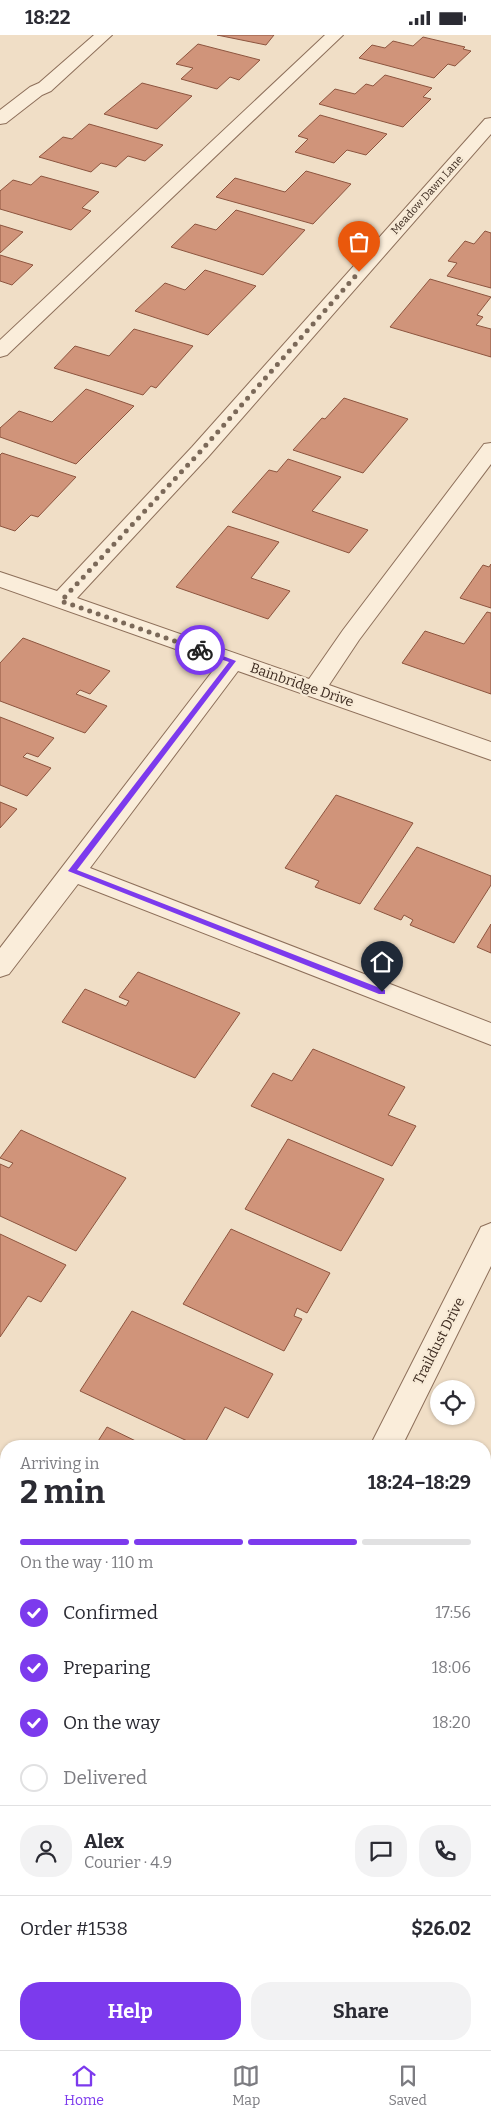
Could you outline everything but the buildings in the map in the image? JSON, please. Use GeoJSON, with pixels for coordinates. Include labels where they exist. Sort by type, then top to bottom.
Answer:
{"type":"FeatureCollection","features":[{"type":"Feature","properties":{"kind":"street"},"geometry":{"type":"LineString","coordinates":[[0,119],[36,91],[45,87],[104,35]]}},
{"type":"Feature","properties":{"kind":"street"},"geometry":{"type":"LineString","coordinates":[[0,351],[335,35]]}},
{"type":"Feature","properties":{"kind":"street","name":"Meadow Dawn Lane"},"geometry":{"type":"LineString","coordinates":[[61,601],[200,452],[491,123]]}},
{"type":"Feature","properties":{"kind":"street"},"geometry":{"type":"LineString","coordinates":[[314,689],[351,635],[491,449]]}},
{"type":"Feature","properties":{"kind":"street","name":"Bainbridge Drive"},"geometry":{"type":"LineString","coordinates":[[0,579],[491,751]]}},
{"type":"Feature","properties":{"kind":"street"},"geometry":{"type":"LineString","coordinates":[[0,967],[233,661]]}},
{"type":"Feature","properties":{"kind":"street"},"geometry":{"type":"LineString","coordinates":[[72,871],[491,1034]]}},
{"type":"Feature","properties":{"kind":"street","name":"Traildust Drive"},"geometry":{"type":"LineString","coordinates":[[389,1440],[491,1236]]}},
{"type":"Feature","properties":{"kind":"way so far"},"geometry":{"type":"LineString","coordinates":[[200,650],[61,601],[200,452],[359,272]]}},
{"type":"Feature","properties":{"kind":"route"},"geometry":{"type":"LineString","coordinates":[[200,650],[233,661],[72,871],[382,992]]}}]}
